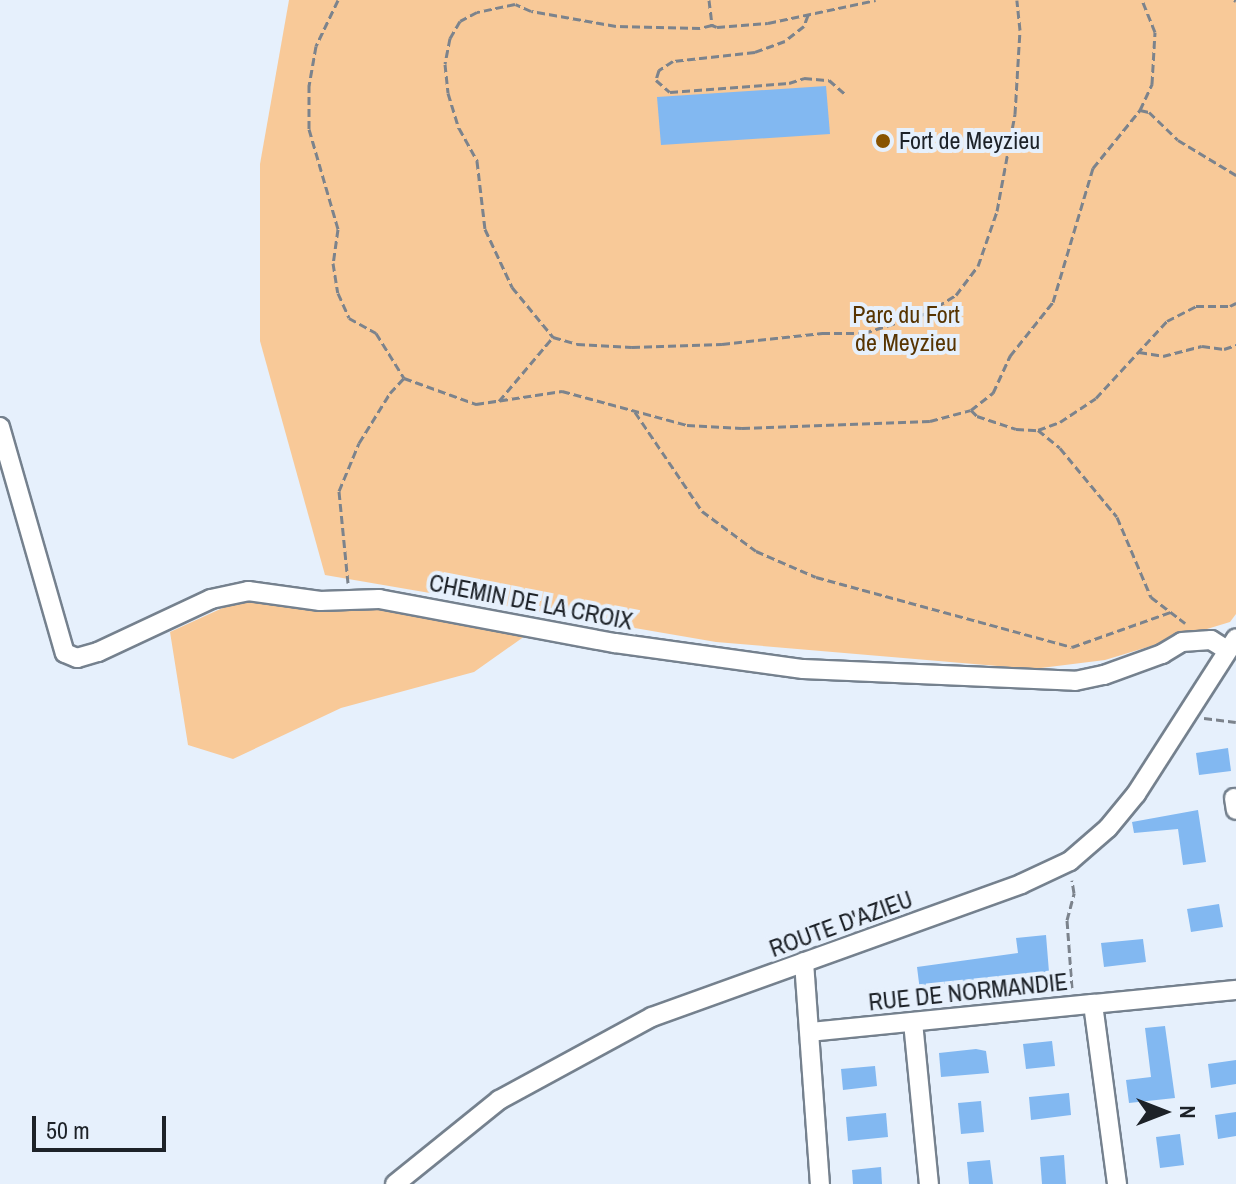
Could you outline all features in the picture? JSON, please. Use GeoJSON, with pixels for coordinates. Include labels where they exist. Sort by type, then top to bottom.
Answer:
{"type":"FeatureCollection","features":[{"type":"Feature","properties":{"kind":"street","name":"CHEMIN DE LA CROIX"},"geometry":{"type":"LineString","coordinates":[[0,427],[65,653],[77,658],[98,652],[230,593],[248,591],[320,601],[351,598],[481,615],[615,643],[803,669],[1075,681],[1104,675],[1162,654],[1182,642],[1211,640],[1232,644]]}},
{"type":"Feature","properties":{"kind":"street","name":"ROUTE D'AZIEU"},"geometry":{"type":"LineString","coordinates":[[395,1184],[499,1100],[652,1017],[1021,884],[1070,861],[1108,828],[1136,794],[1232,644]]}},
{"type":"Feature","properties":{"kind":"street"},"geometry":{"type":"LineString","coordinates":[[804,962],[820,1184]]}},
{"type":"Feature","properties":{"kind":"street"},"geometry":{"type":"LineString","coordinates":[[1093,1004],[1236,990]]}},
{"type":"Feature","properties":{"kind":"street","name":"RUE DE NORMANDIE"},"geometry":{"type":"LineString","coordinates":[[810,1032],[1093,1004],[1117,1184]]}},
{"type":"Feature","properties":{"kind":"street"},"geometry":{"type":"LineString","coordinates":[[913,1022],[929,1184]]}},
{"type":"Feature","properties":{"kind":"path"},"geometry":{"type":"LineString","coordinates":[[338,0],[316,46],[309,85],[309,129],[338,229],[333,263],[338,293],[349,318],[376,333],[404,378],[460,401],[498,403],[540,392],[562,391],[687,425],[766,428],[913,423],[956,416],[971,410],[993,393],[1010,356],[1053,302],[1093,168],[1140,110],[1152,84],[1155,32],[1142,0]]}},
{"type":"Feature","properties":{"kind":"path"},"geometry":{"type":"LineString","coordinates":[[709,0],[712,25]]}},
{"type":"Feature","properties":{"kind":"path"},"geometry":{"type":"LineString","coordinates":[[876,0],[768,23],[700,28],[616,26],[531,11],[515,4],[477,12],[460,21],[450,38],[445,64],[448,93],[459,128],[477,161],[485,229],[512,287],[553,337],[577,344],[632,347],[722,344],[822,333],[864,333],[927,313],[956,295],[978,266],[997,211],[1015,114],[1020,30],[1017,0]]}},
{"type":"Feature","properties":{"kind":"path"},"geometry":{"type":"LineString","coordinates":[[808,15],[804,26],[785,41],[755,52],[673,61],[659,70],[656,80],[670,92],[789,83],[804,78],[829,80],[846,95]]}},
{"type":"Feature","properties":{"kind":"path"},"geometry":{"type":"LineString","coordinates":[[1140,110],[1149,112],[1178,140],[1236,175]]}},
{"type":"Feature","properties":{"kind":"path"},"geometry":{"type":"LineString","coordinates":[[971,410],[977,416],[1001,425],[1038,430],[1060,422],[1096,398],[1167,321],[1183,311],[1236,303]]}},
{"type":"Feature","properties":{"kind":"path"},"geometry":{"type":"LineString","coordinates":[[498,403],[553,337]]}},
{"type":"Feature","properties":{"kind":"path"},"geometry":{"type":"LineString","coordinates":[[1139,352],[1163,356],[1202,346],[1224,349],[1236,345]]}},
{"type":"Feature","properties":{"kind":"path"},"geometry":{"type":"LineString","coordinates":[[351,598],[339,491],[359,443],[390,393],[404,378]]}},
{"type":"Feature","properties":{"kind":"path"},"geometry":{"type":"LineString","coordinates":[[635,412],[702,511],[756,551],[816,577],[1072,647],[1171,612]]}},
{"type":"Feature","properties":{"kind":"path"},"geometry":{"type":"LineString","coordinates":[[1038,430],[1060,448],[1117,517],[1151,597],[1181,621]]}},
{"type":"Feature","properties":{"kind":"path"},"geometry":{"type":"LineString","coordinates":[[1185,715],[1236,722]]}},
{"type":"Feature","properties":{"kind":"path"},"geometry":{"type":"LineString","coordinates":[[1070,861],[1074,893],[1067,920],[1074,1006]]}},
{"type":"Feature","properties":{"kind":"green space","name":"Parc du Fort de Meyzieu"},"geometry":{"type":"Polygon","coordinates":[[[289,0],[1236,0],[1236,614],[1230,622],[1105,660],[1033,669],[716,642],[325,575],[260,341],[260,164],[289,0]]]}},
{"type":"Feature","properties":{"kind":"green space"},"geometry":{"type":"Polygon","coordinates":[[[240,600],[321,611],[380,608],[525,636],[474,672],[341,708],[233,759],[188,745],[170,632],[240,600]]]}},
{"type":"Feature","properties":{"kind":"building"},"geometry":{"type":"Polygon","coordinates":[[[826,86],[830,134],[661,145],[657,97],[826,86]]]}},
{"type":"Feature","properties":{"kind":"building"},"geometry":{"type":"Polygon","coordinates":[[[1228,748],[1231,771],[1199,775],[1196,753],[1228,748]]]}},
{"type":"Feature","properties":{"kind":"building"},"geometry":{"type":"Polygon","coordinates":[[[1198,810],[1206,862],[1183,865],[1178,829],[1134,833],[1132,822],[1198,810]]]}},
{"type":"Feature","properties":{"kind":"building"},"geometry":{"type":"Polygon","coordinates":[[[1219,904],[1223,927],[1191,932],[1187,909],[1219,904]]]}},
{"type":"Feature","properties":{"kind":"building"},"geometry":{"type":"Polygon","coordinates":[[[1046,935],[1049,972],[943,984],[944,996],[921,999],[917,967],[1018,953],[1016,938],[1046,935]]]}},
{"type":"Feature","properties":{"kind":"building"},"geometry":{"type":"Polygon","coordinates":[[[1143,939],[1146,962],[1104,967],[1101,943],[1143,939]]]}},
{"type":"Feature","properties":{"kind":"building"},"geometry":{"type":"Polygon","coordinates":[[[1165,1026],[1175,1098],[1129,1103],[1126,1080],[1151,1077],[1145,1028],[1165,1026]]]}},
{"type":"Feature","properties":{"kind":"building"},"geometry":{"type":"Polygon","coordinates":[[[1052,1041],[1055,1066],[1026,1069],[1023,1044],[1052,1041]]]}},
{"type":"Feature","properties":{"kind":"building"},"geometry":{"type":"Polygon","coordinates":[[[976,1049],[986,1051],[989,1073],[941,1077],[939,1053],[976,1049]]]}},
{"type":"Feature","properties":{"kind":"building"},"geometry":{"type":"Polygon","coordinates":[[[1236,1060],[1236,1084],[1211,1088],[1208,1064],[1236,1060]]]}},
{"type":"Feature","properties":{"kind":"building"},"geometry":{"type":"Polygon","coordinates":[[[875,1066],[877,1086],[843,1090],[841,1069],[875,1066]]]}},
{"type":"Feature","properties":{"kind":"building"},"geometry":{"type":"Polygon","coordinates":[[[1069,1093],[1071,1115],[1031,1120],[1029,1097],[1069,1093]]]}},
{"type":"Feature","properties":{"kind":"building"},"geometry":{"type":"Polygon","coordinates":[[[981,1101],[984,1132],[961,1134],[958,1103],[981,1101]]]}},
{"type":"Feature","properties":{"kind":"building"},"geometry":{"type":"Polygon","coordinates":[[[1236,1112],[1236,1136],[1218,1139],[1215,1115],[1236,1112]]]}},
{"type":"Feature","properties":{"kind":"building"},"geometry":{"type":"Polygon","coordinates":[[[886,1113],[888,1137],[848,1141],[846,1117],[886,1113]]]}},
{"type":"Feature","properties":{"kind":"building"},"geometry":{"type":"Polygon","coordinates":[[[1180,1134],[1184,1165],[1160,1168],[1156,1137],[1180,1134]]]}},
{"type":"Feature","properties":{"kind":"building"},"geometry":{"type":"Polygon","coordinates":[[[1064,1155],[1066,1184],[1042,1184],[1040,1157],[1064,1155]]]}},
{"type":"Feature","properties":{"kind":"building"},"geometry":{"type":"Polygon","coordinates":[[[990,1160],[993,1184],[969,1184],[967,1162],[990,1160]]]}},
{"type":"Feature","properties":{"kind":"building"},"geometry":{"type":"Polygon","coordinates":[[[881,1167],[882,1184],[853,1184],[852,1170],[881,1167]]]}},
{"type":"Feature","properties":{"kind":"place","name":"Fort de Meyzieu"},"geometry":{"type":"Point","coordinates":[883,141]}}]}
